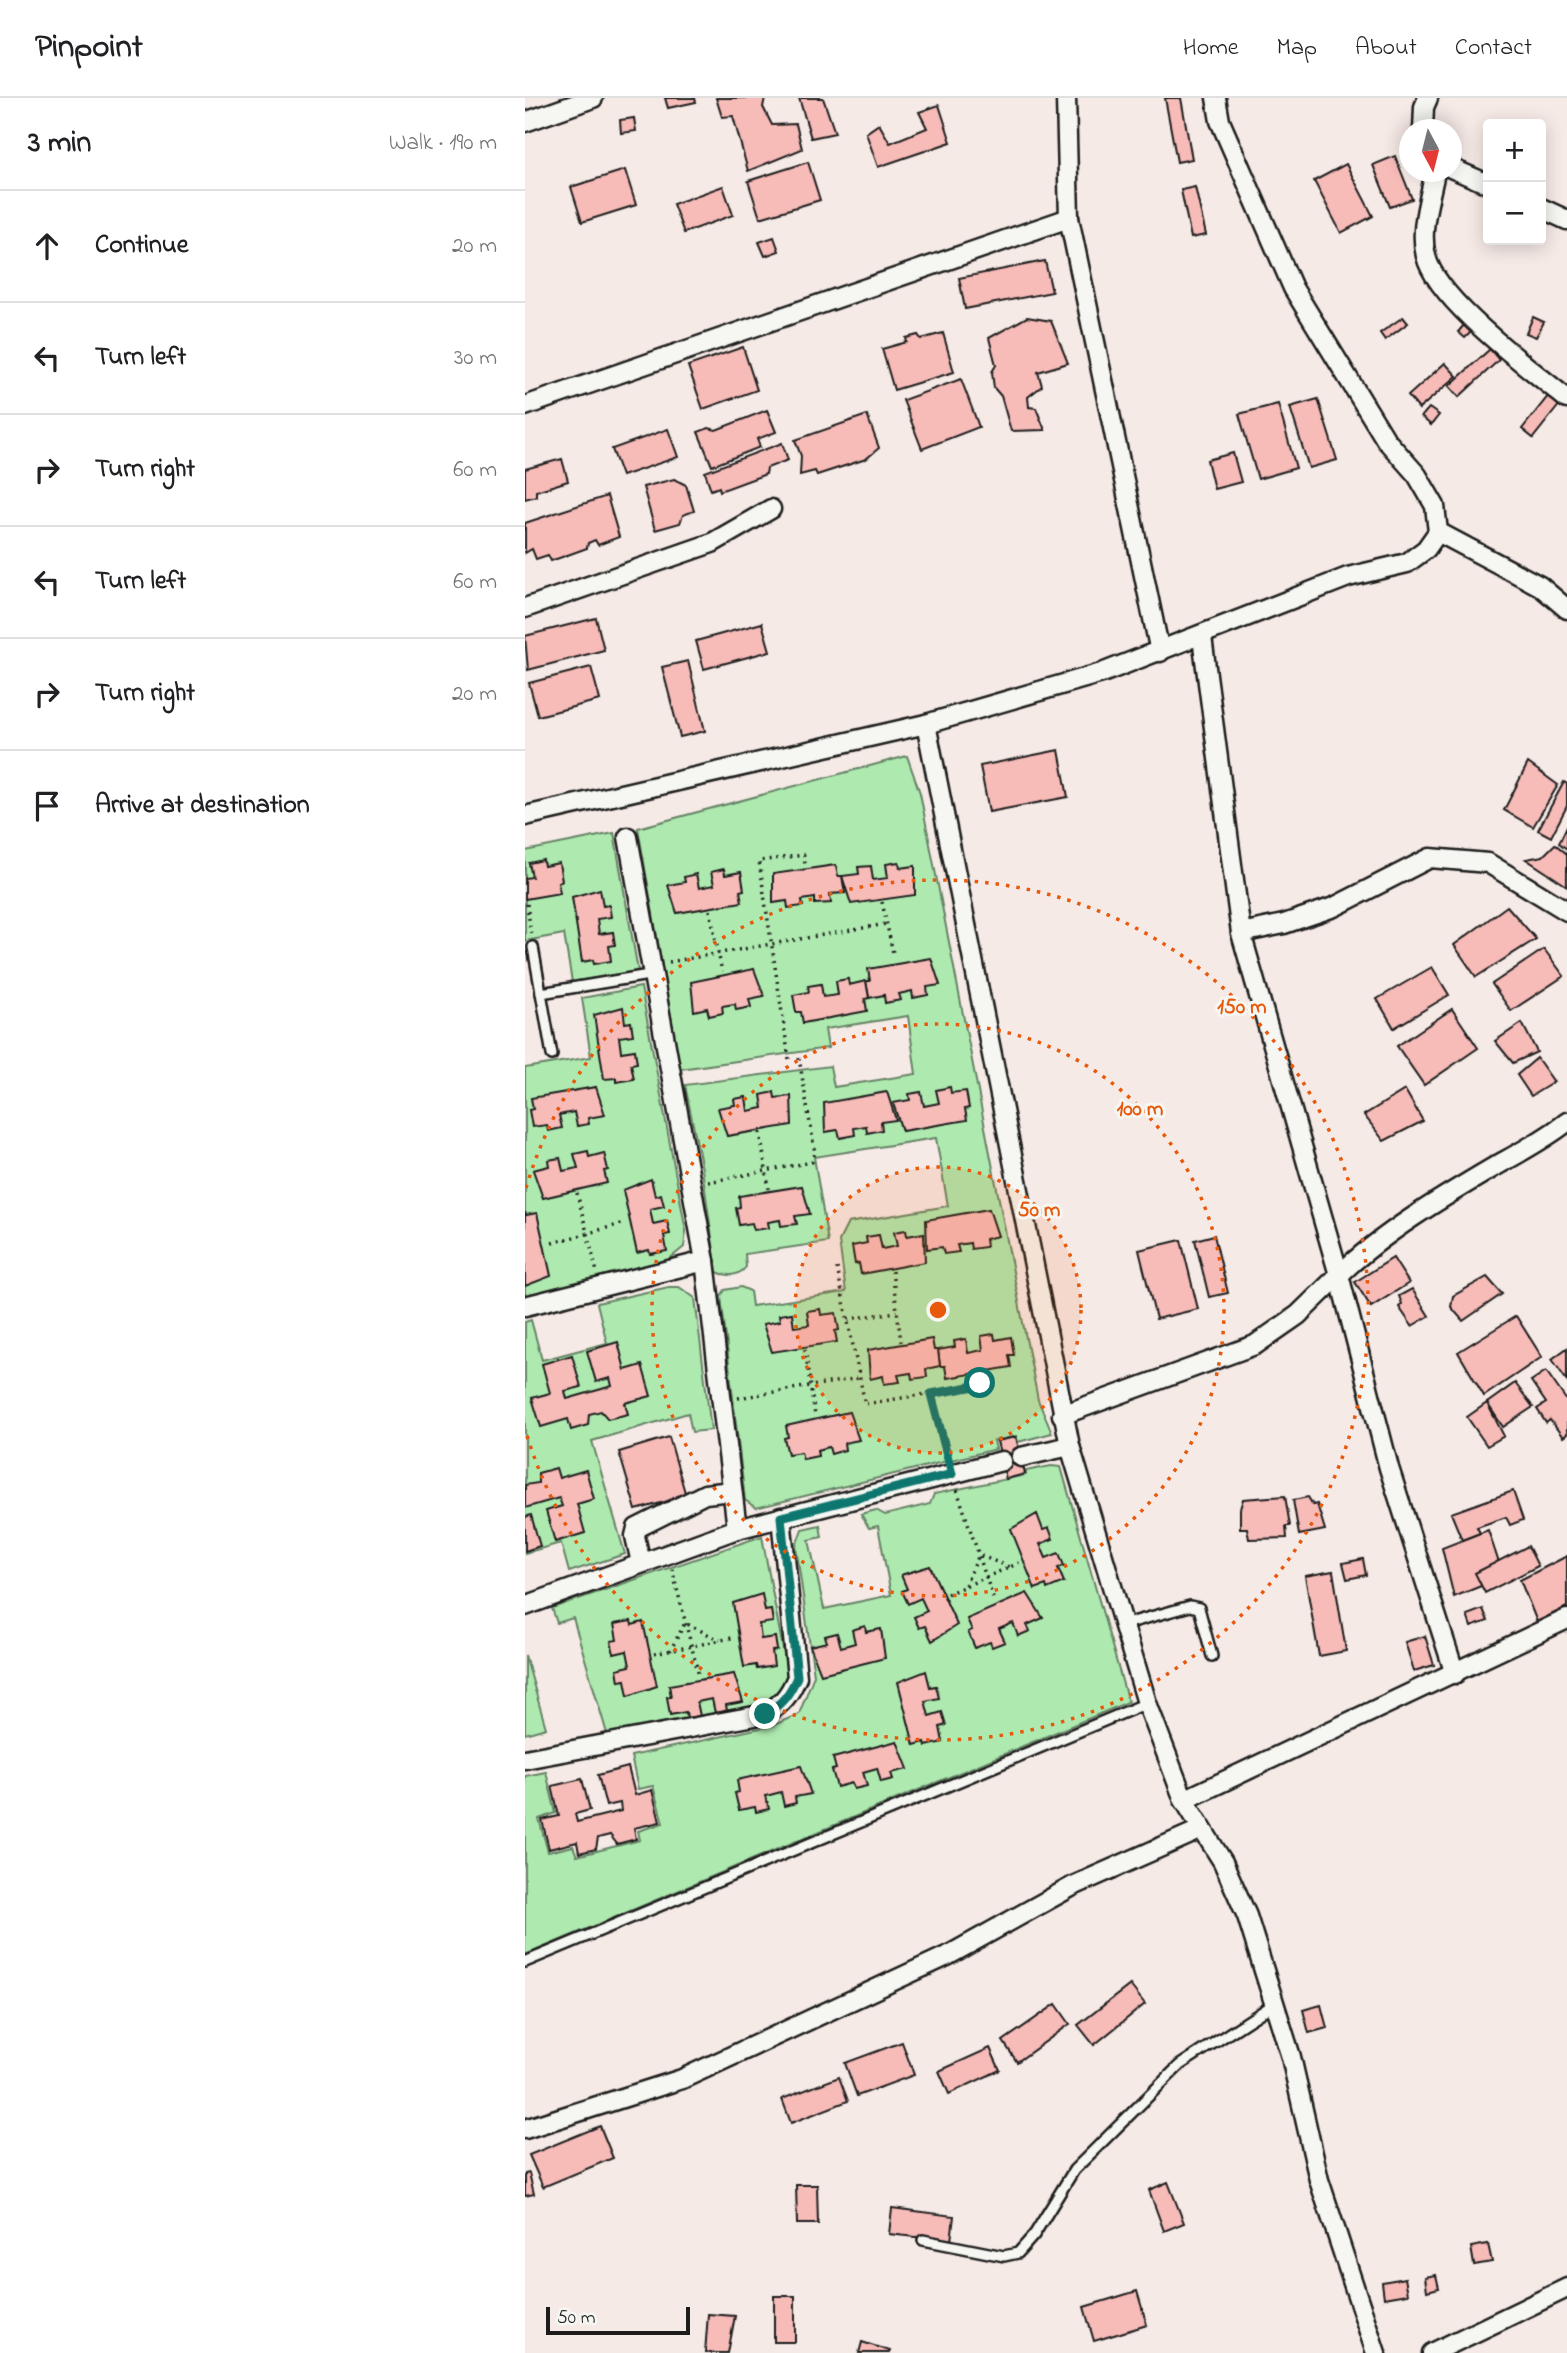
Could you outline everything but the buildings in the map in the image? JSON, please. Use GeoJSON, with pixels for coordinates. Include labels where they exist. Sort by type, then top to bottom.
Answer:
{"type":"FeatureCollection","features":[{"type":"Feature","properties":{"kind":"street"},"geometry":{"type":"LineString","coordinates":[[525,122],[593,98]]}},
{"type":"Feature","properties":{"kind":"street"},"geometry":{"type":"LineString","coordinates":[[1066,98],[1069,218],[1160,652]]}},
{"type":"Feature","properties":{"kind":"street"},"geometry":{"type":"LineString","coordinates":[[525,816],[926,724],[1102,673],[1202,637],[1259,610],[1335,582],[1407,563],[1426,549],[1438,532],[1434,506],[1417,475],[1386,440],[1293,288],[1220,121],[1216,98]]}},
{"type":"Feature","properties":{"kind":"street"},"geometry":{"type":"LineString","coordinates":[[1423,119],[1424,107],[1429,98]]}},
{"type":"Feature","properties":{"kind":"street"},"geometry":{"type":"LineString","coordinates":[[1462,172],[1484,182]]}},
{"type":"Feature","properties":{"kind":"street"},"geometry":{"type":"LineString","coordinates":[[1434,182],[1424,230],[1426,257],[1439,283],[1465,312],[1567,399]]}},
{"type":"Feature","properties":{"kind":"street"},"geometry":{"type":"LineString","coordinates":[[1546,210],[1567,220]]}},
{"type":"Feature","properties":{"kind":"street"},"geometry":{"type":"LineString","coordinates":[[525,406],[1069,218]]}},
{"type":"Feature","properties":{"kind":"street"},"geometry":{"type":"LineString","coordinates":[[525,608],[712,542],[771,509]]}},
{"type":"Feature","properties":{"kind":"street"},"geometry":{"type":"LineString","coordinates":[[1438,532],[1540,586],[1567,609]]}},
{"type":"Feature","properties":{"kind":"street"},"geometry":{"type":"LineString","coordinates":[[1202,637],[1241,933],[1339,1275],[1389,1468],[1455,1674]]}},
{"type":"Feature","properties":{"kind":"street"},"geometry":{"type":"LineString","coordinates":[[926,724],[1070,1446],[1147,1703],[1184,1800],[1223,1862],[1247,1916],[1276,2003],[1319,2180],[1376,2353]]}},
{"type":"Feature","properties":{"kind":"street"},"geometry":{"type":"LineString","coordinates":[[628,837],[705,1261],[737,1529]]}},
{"type":"Feature","properties":{"kind":"street"},"geometry":{"type":"LineString","coordinates":[[1241,933],[1284,924],[1334,907],[1430,858],[1488,863],[1567,911]]}},
{"type":"Feature","properties":{"kind":"street"},"geometry":{"type":"LineString","coordinates":[[1062,1415],[1255,1345],[1298,1315],[1354,1261],[1440,1200],[1549,1136],[1567,1122]]}},
{"type":"Feature","properties":{"kind":"street"},"geometry":{"type":"LineString","coordinates":[[525,1306],[705,1261]]}},
{"type":"Feature","properties":{"kind":"street"},"geometry":{"type":"LineString","coordinates":[[1021,1457],[1070,1446]]}},
{"type":"Feature","properties":{"kind":"street"},"geometry":{"type":"LineString","coordinates":[[525,1606],[737,1529],[1002,1461]]}},
{"type":"Feature","properties":{"kind":"street"},"geometry":{"type":"LineString","coordinates":[[641,1563],[635,1536],[637,1528],[705,1494],[732,1491]]}},
{"type":"Feature","properties":{"kind":"street"},"geometry":{"type":"LineString","coordinates":[[525,1759],[765,1714],[781,1705],[790,1694],[797,1677],[781,1517]]}},
{"type":"Feature","properties":{"kind":"street"},"geometry":{"type":"LineString","coordinates":[[1184,1800],[1567,1619]]}},
{"type":"Feature","properties":{"kind":"street"},"geometry":{"type":"LineString","coordinates":[[525,2129],[682,2079],[949,1955],[1073,1886],[1202,1829]]}},
{"type":"Feature","properties":{"kind":"street"},"geometry":{"type":"LineString","coordinates":[[1432,2353],[1567,2288]]}},
{"type":"Feature","properties":{"kind":"lane"},"geometry":{"type":"LineString","coordinates":[[533,947],[552,1055]]}},
{"type":"Feature","properties":{"kind":"lane"},"geometry":{"type":"LineString","coordinates":[[541,993],[654,969]]}},
{"type":"Feature","properties":{"kind":"lane"},"geometry":{"type":"LineString","coordinates":[[1122,1625],[1190,1606],[1199,1608],[1212,1656]]}},
{"type":"Feature","properties":{"kind":"lane"},"geometry":{"type":"LineString","coordinates":[[525,1962],[1147,1703]]}},
{"type":"Feature","properties":{"kind":"lane"},"geometry":{"type":"LineString","coordinates":[[923,2240],[1004,2256],[1018,2253],[1034,2235],[1074,2170],[1180,2065],[1276,2003]]}},
{"type":"Feature","properties":{"kind":"path"},"geometry":{"type":"LineString","coordinates":[[789,1059],[759,861],[804,855],[805,866]]}},
{"type":"Feature","properties":{"kind":"path"},"geometry":{"type":"LineString","coordinates":[[881,902],[893,953]]}},
{"type":"Feature","properties":{"kind":"path"},"geometry":{"type":"LineString","coordinates":[[527,904],[533,947]]}},
{"type":"Feature","properties":{"kind":"path"},"geometry":{"type":"LineString","coordinates":[[710,910],[722,972]]}},
{"type":"Feature","properties":{"kind":"path"},"geometry":{"type":"LineString","coordinates":[[654,969],[718,953],[886,924]]}},
{"type":"Feature","properties":{"kind":"path"},"geometry":{"type":"LineString","coordinates":[[692,1185],[813,1160],[815,1153],[799,1058]]}},
{"type":"Feature","properties":{"kind":"path"},"geometry":{"type":"LineString","coordinates":[[759,1132],[769,1189]]}},
{"type":"Feature","properties":{"kind":"path"},"geometry":{"type":"LineString","coordinates":[[577,1193],[601,1287]]}},
{"type":"Feature","properties":{"kind":"path"},"geometry":{"type":"LineString","coordinates":[[552,1243],[625,1223]]}},
{"type":"Feature","properties":{"kind":"path"},"geometry":{"type":"LineString","coordinates":[[838,1268],[864,1401],[868,1405],[975,1386],[980,1383],[978,1373]]}},
{"type":"Feature","properties":{"kind":"path"},"geometry":{"type":"LineString","coordinates":[[892,1270],[901,1342]]}},
{"type":"Feature","properties":{"kind":"path"},"geometry":{"type":"LineString","coordinates":[[848,1320],[898,1312]]}},
{"type":"Feature","properties":{"kind":"path"},"geometry":{"type":"LineString","coordinates":[[805,1349],[814,1416]]}},
{"type":"Feature","properties":{"kind":"path"},"geometry":{"type":"LineString","coordinates":[[722,1401],[859,1378]]}},
{"type":"Feature","properties":{"kind":"path"},"geometry":{"type":"LineString","coordinates":[[931,1394],[952,1474],[994,1601]]}},
{"type":"Feature","properties":{"kind":"path"},"geometry":{"type":"LineString","coordinates":[[668,1554],[699,1676]]}},
{"type":"Feature","properties":{"kind":"path"},"geometry":{"type":"LineString","coordinates":[[979,1555],[1009,1567]]}},
{"type":"Feature","properties":{"kind":"path"},"geometry":{"type":"LineString","coordinates":[[964,1587],[979,1555]]}},
{"type":"Feature","properties":{"kind":"path"},"geometry":{"type":"LineString","coordinates":[[947,1594],[1019,1563]]}},
{"type":"Feature","properties":{"kind":"path"},"geometry":{"type":"LineString","coordinates":[[685,1623],[720,1640]]}},
{"type":"Feature","properties":{"kind":"path"},"geometry":{"type":"LineString","coordinates":[[670,1651],[685,1623]]}},
{"type":"Feature","properties":{"kind":"path"},"geometry":{"type":"LineString","coordinates":[[654,1654],[736,1637]]}},
{"type":"Feature","properties":{"kind":"green space"},"geometry":{"type":"Polygon","coordinates":[[[907,756],[920,793],[1038,1400],[1052,1433],[1018,1442],[1016,1436],[994,1441],[996,1449],[756,1508],[745,1500],[721,1296],[725,1290],[741,1287],[750,1291],[752,1306],[846,1292],[839,1241],[848,1223],[948,1206],[936,1138],[814,1157],[828,1242],[745,1254],[746,1267],[740,1272],[725,1275],[717,1272],[702,1169],[685,1085],[830,1066],[834,1087],[916,1074],[908,1016],[825,1029],[828,1048],[680,1069],[638,828],[907,756]]]}},
{"type":"Feature","properties":{"kind":"green space"},"geometry":{"type":"Polygon","coordinates":[[[614,833],[638,971],[572,982],[564,934],[525,941],[525,851],[614,833]]]}},
{"type":"Feature","properties":{"kind":"green space"},"geometry":{"type":"Polygon","coordinates":[[[641,987],[686,1231],[684,1247],[668,1260],[525,1298],[525,1068],[591,1057],[582,998],[641,987]]]}},
{"type":"Feature","properties":{"kind":"green space"},"geometry":{"type":"Polygon","coordinates":[[[679,1287],[695,1298],[711,1430],[692,1432],[688,1413],[592,1441],[625,1554],[569,1572],[561,1543],[525,1553],[525,1322],[531,1320],[542,1360],[607,1343],[597,1303],[679,1287]]]}},
{"type":"Feature","properties":{"kind":"green space"},"geometry":{"type":"Polygon","coordinates":[[[1051,1466],[1061,1467],[1128,1702],[525,1955],[525,1776],[546,1772],[556,1813],[539,1819],[548,1852],[573,1846],[577,1856],[640,1840],[638,1831],[663,1823],[653,1786],[638,1789],[631,1756],[774,1725],[799,1714],[814,1675],[796,1546],[802,1529],[820,1525],[822,1537],[809,1540],[824,1609],[891,1595],[878,1526],[869,1528],[861,1514],[876,1510],[885,1515],[930,1504],[934,1494],[1026,1475],[1026,1471],[1051,1466]]]}},
{"type":"Feature","properties":{"kind":"green space"},"geometry":{"type":"Polygon","coordinates":[[[762,1536],[787,1671],[787,1686],[766,1706],[608,1737],[573,1618],[557,1623],[552,1608],[762,1536]]]}},
{"type":"Feature","properties":{"kind":"green space"},"geometry":{"type":"Polygon","coordinates":[[[525,1655],[546,1728],[525,1734],[525,1655]]]}},
{"type":"Feature","properties":{"kind":"route"},"geometry":{"type":"LineString","coordinates":[[765,1714],[781,1705],[790,1694],[797,1677],[781,1517],[952,1474],[931,1394],[980,1383]]}}]}
